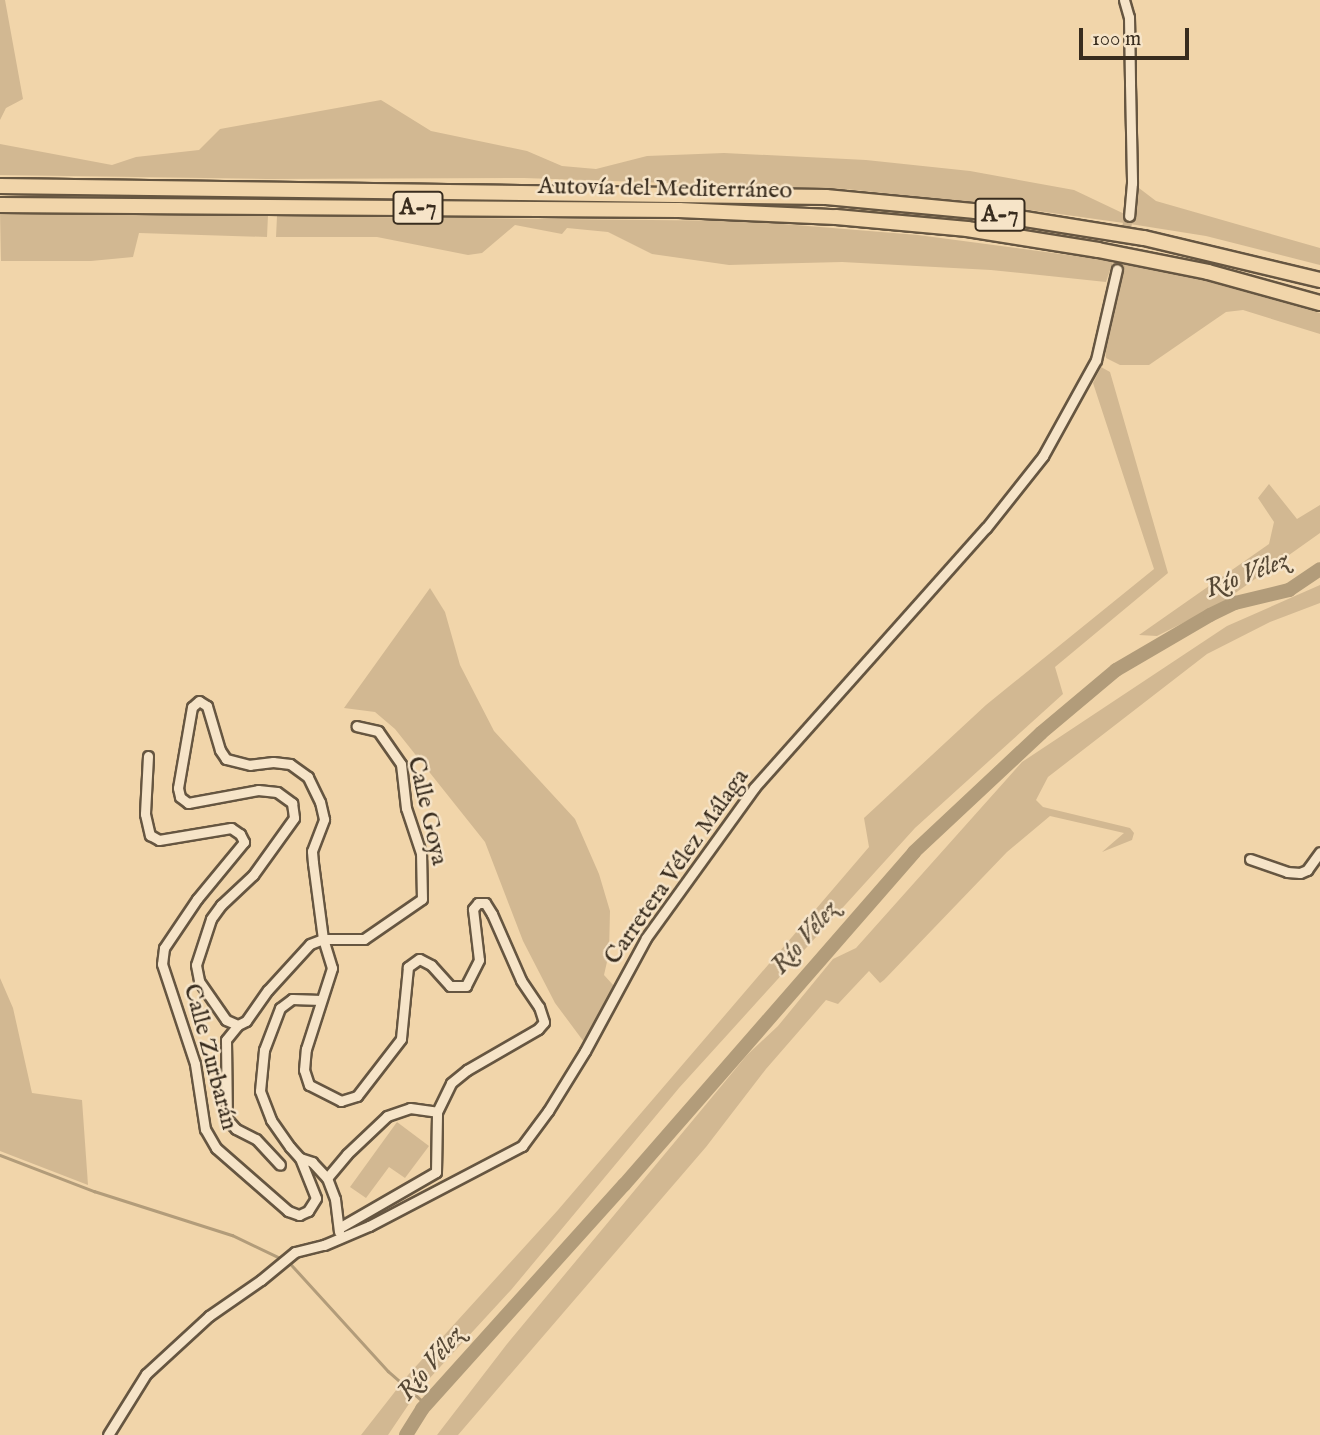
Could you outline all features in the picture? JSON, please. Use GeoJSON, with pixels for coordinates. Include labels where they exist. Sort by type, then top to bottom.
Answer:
{"type":"FeatureCollection","features":[{"type":"Feature","properties":{"kind":"highway","name":"Autovía del Mediterráneo"},"geometry":{"type":"LineString","coordinates":[[0,186],[826,197],[975,211],[1144,238],[1320,280]]}},
{"type":"Feature","properties":{"kind":"highway","name":"Autovía del Mediterráneo"},"geometry":{"type":"LineString","coordinates":[[0,205],[679,210],[835,217],[967,229],[1111,252],[1208,272],[1320,303]]}},
{"type":"Feature","properties":{"kind":"street"},"geometry":{"type":"LineString","coordinates":[[1124,0],[1129,17],[1132,183],[1129,216]]}},
{"type":"Feature","properties":{"kind":"street","name":"Carretera Vélez Málaga"},"geometry":{"type":"LineString","coordinates":[[108,1435],[146,1374],[209,1316],[261,1280],[295,1252],[341,1239],[509,1154],[533,1132],[588,1044],[646,938],[754,788],[986,528],[1043,456],[1088,380],[1096,360],[1116,269]]}},
{"type":"Feature","properties":{"kind":"street"},"geometry":{"type":"LineString","coordinates":[[239,1025],[226,1020],[199,981],[196,965],[211,919],[221,905],[253,875],[294,818],[292,803],[277,792],[258,790],[188,803],[180,797],[178,788],[191,707],[199,701],[207,706],[214,722],[220,750],[226,759],[250,765],[274,762],[290,765],[308,777],[320,802],[324,819],[312,851],[323,939],[332,968],[306,1049],[304,1070],[309,1085],[341,1101],[357,1096],[401,1039],[408,967],[419,959],[431,964],[450,986],[466,985],[479,960],[473,909],[478,904],[485,903],[544,1022],[538,1030],[451,1083],[437,1112],[436,1172],[339,1228]]}},
{"type":"Feature","properties":{"kind":"street","name":"Calle Goya"},"geometry":{"type":"LineString","coordinates":[[323,939],[364,939],[422,899],[421,853],[402,789],[401,764],[377,731],[357,726]]}},
{"type":"Feature","properties":{"kind":"street","name":"Calle Zurbarán"},"geometry":{"type":"LineString","coordinates":[[148,756],[145,814],[150,835],[159,840],[231,828],[240,834],[243,842],[197,899],[164,948],[162,964],[195,1063],[205,1129],[216,1148],[288,1211],[299,1215],[308,1211],[316,1198],[300,1157],[271,1120],[260,1091],[262,1068],[264,1050],[281,1009],[292,999],[321,1000]]}},
{"type":"Feature","properties":{"kind":"street"},"geometry":{"type":"LineString","coordinates":[[1250,859],[1287,872],[1300,873],[1307,870],[1320,852]]}},
{"type":"Feature","properties":{"kind":"street"},"geometry":{"type":"LineString","coordinates":[[280,1166],[256,1139],[236,1129],[227,1119],[226,1040],[246,1021],[268,990],[310,944],[323,939]]}},
{"type":"Feature","properties":{"kind":"street"},"geometry":{"type":"LineString","coordinates":[[341,1239],[335,1199],[327,1178],[387,1116],[410,1108],[437,1112]]}},
{"type":"Feature","properties":{"kind":"street","name":"Calle Zurbarán"},"geometry":{"type":"LineString","coordinates":[[300,1157],[312,1162],[327,1178]]}},
{"type":"Feature","properties":{"kind":"shaded area"},"geometry":{"type":"Polygon","coordinates":[[[0,0],[5,0],[23,99],[6,108],[0,120],[0,0]]]}},
{"type":"Feature","properties":{"kind":"shaded area"},"geometry":{"type":"Polygon","coordinates":[[[381,100],[431,131],[527,151],[562,166],[596,169],[647,156],[724,153],[866,160],[970,171],[1074,190],[1133,218],[1135,185],[1156,201],[1320,248],[1320,265],[1206,236],[979,203],[845,189],[524,178],[267,179],[0,175],[0,144],[112,165],[136,157],[199,150],[220,129],[381,100]]]}},
{"type":"Feature","properties":{"kind":"shaded area"},"geometry":{"type":"Polygon","coordinates":[[[0,212],[268,215],[267,237],[139,233],[133,257],[91,261],[1,261],[0,212]]]}},
{"type":"Feature","properties":{"kind":"shaded area"},"geometry":{"type":"Polygon","coordinates":[[[277,216],[746,221],[918,235],[1113,261],[1106,282],[991,270],[842,262],[729,265],[652,254],[608,232],[567,228],[562,234],[515,225],[482,253],[468,255],[377,237],[276,237],[277,216]]]}},
{"type":"Feature","properties":{"kind":"shaded area"},"geometry":{"type":"Polygon","coordinates":[[[1125,262],[1195,278],[1320,313],[1320,334],[1243,310],[1226,312],[1149,365],[1120,365],[1106,358],[1104,339],[1125,262]]]}},
{"type":"Feature","properties":{"kind":"shaded area"},"geometry":{"type":"Polygon","coordinates":[[[1101,367],[1110,372],[1168,573],[1055,667],[1063,694],[915,828],[679,1088],[511,1290],[417,1392],[388,1435],[361,1435],[408,1375],[558,1210],[869,847],[864,818],[986,705],[1154,569],[1093,383],[1101,367]]]}},
{"type":"Feature","properties":{"kind":"shaded area"},"geometry":{"type":"Polygon","coordinates":[[[1269,484],[1297,519],[1320,505],[1320,533],[1217,606],[1157,636],[1139,635],[1269,544],[1274,522],[1258,498],[1269,484]]]}},
{"type":"Feature","properties":{"kind":"shaded area"},"geometry":{"type":"Polygon","coordinates":[[[1320,585],[1320,603],[1270,622],[1207,654],[1048,777],[1036,800],[1043,807],[1130,828],[1134,833],[1132,840],[1102,852],[1124,833],[1050,816],[1007,852],[884,980],[880,983],[869,971],[838,1004],[826,1000],[766,1069],[706,1147],[458,1435],[437,1435],[507,1344],[747,1055],[778,1026],[833,959],[856,948],[1022,762],[1227,626],[1320,585]]]}},
{"type":"Feature","properties":{"kind":"shaded area"},"geometry":{"type":"Polygon","coordinates":[[[430,588],[445,612],[460,665],[494,731],[575,819],[599,874],[610,911],[609,953],[604,975],[614,986],[584,1042],[555,1003],[523,941],[485,842],[395,729],[375,712],[344,708],[430,588]]]}},
{"type":"Feature","properties":{"kind":"shaded area"},"geometry":{"type":"Polygon","coordinates":[[[0,978],[13,1008],[32,1093],[82,1100],[88,1185],[0,1151],[0,978]]]}},
{"type":"Feature","properties":{"kind":"shaded area"},"geometry":{"type":"Polygon","coordinates":[[[397,1122],[429,1146],[405,1178],[389,1167],[366,1198],[350,1187],[397,1122]]]}},
{"type":"Feature","properties":{"kind":"waterway","name":"Río Vélez"},"geometry":{"type":"LineString","coordinates":[[406,1435],[422,1409],[624,1185],[914,852],[1041,733],[1116,670],[1210,615],[1235,603],[1289,590],[1320,569]]}},
{"type":"Feature","properties":{"kind":"waterway"},"geometry":{"type":"LineString","coordinates":[[0,1155],[94,1191],[232,1235],[282,1259]]}},
{"type":"Feature","properties":{"kind":"waterway"},"geometry":{"type":"LineString","coordinates":[[288,1261],[388,1371],[426,1404]]}},
{"type":"Feature","properties":{"kind":"tunnel"},"geometry":{"type":"LineString","coordinates":[[1117,269],[1129,216]]}}]}
